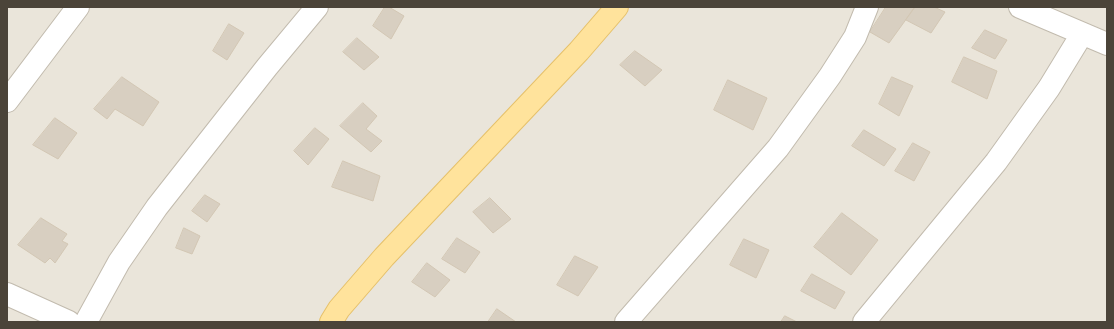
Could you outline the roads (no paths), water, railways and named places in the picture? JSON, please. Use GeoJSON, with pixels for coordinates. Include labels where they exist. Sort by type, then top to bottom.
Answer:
{"type":"FeatureCollection","features":[{"type":"Feature","properties":{"kind":"main road"},"geometry":{"type":"LineString","coordinates":[[331,322],[339,309],[384,257],[579,51],[616,7]]}},
{"type":"Feature","properties":{"kind":"street"},"geometry":{"type":"LineString","coordinates":[[7,101],[78,7]]}},
{"type":"Feature","properties":{"kind":"street"},"geometry":{"type":"LineString","coordinates":[[86,322],[119,262],[157,207],[267,67],[317,7]]}},
{"type":"Feature","properties":{"kind":"street"},"geometry":{"type":"LineString","coordinates":[[626,322],[778,148],[830,76],[855,37],[867,7]]}},
{"type":"Feature","properties":{"kind":"street"},"geometry":{"type":"LineString","coordinates":[[1020,7],[1107,44]]}},
{"type":"Feature","properties":{"kind":"street"},"geometry":{"type":"LineString","coordinates":[[864,322],[996,162],[1049,88],[1082,34]]}},
{"type":"Feature","properties":{"kind":"street"},"geometry":{"type":"LineString","coordinates":[[7,294],[69,322]]}}]}
